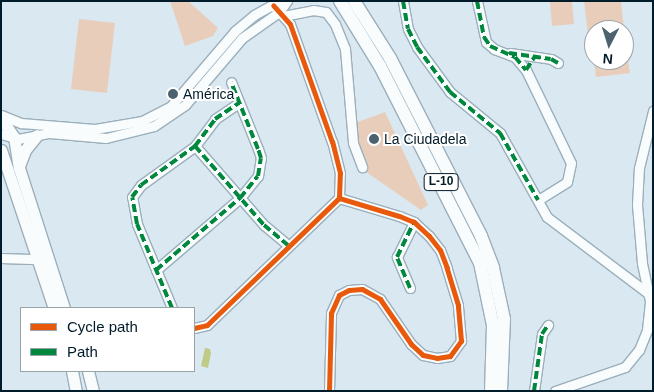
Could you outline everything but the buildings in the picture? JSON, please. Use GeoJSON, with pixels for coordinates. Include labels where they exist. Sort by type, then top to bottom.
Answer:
{"type":"FeatureCollection","features":[{"type":"Feature","properties":{"kind":"highway","name":"L-10"},"geometry":{"type":"LineString","coordinates":[[340,1],[380,66],[480,263],[492,320],[495,382],[501,391]]}},
{"type":"Feature","properties":{"kind":"highway","name":"L-10"},"geometry":{"type":"LineString","coordinates":[[354,1],[390,58],[481,236],[502,308],[495,382]]}},
{"type":"Feature","properties":{"kind":"main road"},"geometry":{"type":"LineString","coordinates":[[1,117],[14,137],[19,168],[64,307]]}},
{"type":"Feature","properties":{"kind":"main road"},"geometry":{"type":"LineString","coordinates":[[19,168],[25,150],[37,135]]}},
{"type":"Feature","properties":{"kind":"main road"},"geometry":{"type":"LineString","coordinates":[[1,150],[54,307]]}},
{"type":"Feature","properties":{"kind":"main road"},"geometry":{"type":"LineString","coordinates":[[72,372],[77,389]]}},
{"type":"Feature","properties":{"kind":"main road"},"geometry":{"type":"LineString","coordinates":[[88,372],[93,391]]}},
{"type":"Feature","properties":{"kind":"street"},"geometry":{"type":"LineString","coordinates":[[1,134],[14,137],[54,133],[106,138],[154,126],[185,105],[242,38],[287,1]]}},
{"type":"Feature","properties":{"kind":"street"},"geometry":{"type":"LineString","coordinates":[[403,1],[406,24],[416,47],[450,92],[500,133],[548,217],[565,233],[649,294]]}},
{"type":"Feature","properties":{"kind":"street"},"geometry":{"type":"LineString","coordinates":[[477,1],[486,42],[494,49],[507,53],[535,56],[558,63]]}},
{"type":"Feature","properties":{"kind":"street"},"geometry":{"type":"LineString","coordinates":[[278,9],[290,24],[337,158],[339,198]]}},
{"type":"Feature","properties":{"kind":"street"},"geometry":{"type":"LineString","coordinates":[[1,117],[21,123],[95,129],[142,121],[171,106],[236,31],[254,15],[278,9],[313,10],[326,12],[335,24],[345,49],[353,143],[362,167]]}},
{"type":"Feature","properties":{"kind":"street"},"geometry":{"type":"LineString","coordinates":[[507,53],[526,70],[572,170],[568,182],[538,200]]}},
{"type":"Feature","properties":{"kind":"street"},"geometry":{"type":"LineString","coordinates":[[526,70],[535,56]]}},
{"type":"Feature","properties":{"kind":"street"},"geometry":{"type":"LineString","coordinates":[[156,270],[240,198],[258,176],[261,158],[231,82]]}},
{"type":"Feature","properties":{"kind":"street"},"geometry":{"type":"LineString","coordinates":[[172,307],[137,224],[132,197],[141,185],[195,146],[215,119],[239,103]]}},
{"type":"Feature","properties":{"kind":"street"},"geometry":{"type":"LineString","coordinates":[[555,391],[618,372],[633,360],[648,330],[649,294],[642,264],[637,205],[639,168],[653,111]]}},
{"type":"Feature","properties":{"kind":"street"},"geometry":{"type":"LineString","coordinates":[[195,146],[240,198],[288,245]]}},
{"type":"Feature","properties":{"kind":"street"},"geometry":{"type":"LineString","coordinates":[[329,391],[331,313],[339,295],[349,290],[362,289],[380,299],[412,344],[423,355],[444,358],[460,347],[462,331],[447,268],[440,250],[414,222],[339,198]]}},
{"type":"Feature","properties":{"kind":"street"},"geometry":{"type":"LineString","coordinates":[[195,328],[207,325],[339,198]]}},
{"type":"Feature","properties":{"kind":"street"},"geometry":{"type":"LineString","coordinates":[[410,288],[397,257],[414,222]]}},
{"type":"Feature","properties":{"kind":"street"},"geometry":{"type":"LineString","coordinates":[[1,258],[38,259]]}},
{"type":"Feature","properties":{"kind":"street"},"geometry":{"type":"LineString","coordinates":[[534,391],[542,334],[548,325]]}},
{"type":"Feature","properties":{"kind":"shaded area"},"geometry":{"type":"Polygon","coordinates":[[[170,1],[188,1],[218,28],[213,36],[185,46],[170,1]]]}},
{"type":"Feature","properties":{"kind":"shaded area"},"geometry":{"type":"Polygon","coordinates":[[[550,1],[572,1],[574,24],[552,26],[550,1]]]}},
{"type":"Feature","properties":{"kind":"shaded area"},"geometry":{"type":"Polygon","coordinates":[[[584,1],[621,1],[623,20],[586,20],[584,1]]]}},
{"type":"Feature","properties":{"kind":"shaded area"},"geometry":{"type":"Polygon","coordinates":[[[79,19],[115,23],[107,93],[71,89],[79,19]]]}},
{"type":"Feature","properties":{"kind":"shaded area"},"geometry":{"type":"Polygon","coordinates":[[[595,70],[629,70],[630,73],[596,77],[595,70]]]}},
{"type":"Feature","properties":{"kind":"shaded area","name":"La Ciudadela"},"geometry":{"type":"Polygon","coordinates":[[[385,112],[428,205],[421,210],[359,167],[351,153],[350,125],[385,112]]]}},
{"type":"Feature","properties":{"kind":"shaded area"},"geometry":{"type":"Polygon","coordinates":[[[205,348],[210,349],[211,353],[208,368],[201,366],[205,348]]]}},
{"type":"Feature","properties":{"kind":"marked path"},"geometry":{"type":"LineString","coordinates":[[403,1],[408,29],[417,47],[450,92],[500,133],[538,200]]}},
{"type":"Feature","properties":{"kind":"marked path"},"geometry":{"type":"LineString","coordinates":[[477,1],[484,37],[490,46],[515,57],[526,70],[535,56]]}},
{"type":"Feature","properties":{"kind":"marked path"},"geometry":{"type":"LineString","coordinates":[[509,53],[551,59],[558,63]]}},
{"type":"Feature","properties":{"kind":"marked path"},"geometry":{"type":"LineString","coordinates":[[156,270],[240,198],[258,176],[261,158],[231,82]]}},
{"type":"Feature","properties":{"kind":"marked path"},"geometry":{"type":"LineString","coordinates":[[172,307],[137,224],[132,197],[141,185],[195,146],[215,119],[239,103]]}},
{"type":"Feature","properties":{"kind":"marked path"},"geometry":{"type":"LineString","coordinates":[[195,146],[264,225],[288,245]]}},
{"type":"Feature","properties":{"kind":"marked path"},"geometry":{"type":"LineString","coordinates":[[410,288],[397,257],[414,222]]}},
{"type":"Feature","properties":{"kind":"marked path"},"geometry":{"type":"LineString","coordinates":[[534,391],[542,334],[548,325]]}},
{"type":"Feature","properties":{"kind":"cycle path"},"geometry":{"type":"LineString","coordinates":[[195,328],[207,325],[339,198],[340,173],[332,142],[290,24],[273,5]]}},
{"type":"Feature","properties":{"kind":"cycle path"},"geometry":{"type":"LineString","coordinates":[[329,391],[331,313],[339,295],[349,290],[362,289],[380,299],[411,344],[423,355],[437,358],[450,356],[461,341],[458,305],[447,268],[440,250],[429,236],[414,222],[339,198]]}},
{"type":"Feature","properties":{"kind":"place","name":"América"},"geometry":{"type":"Point","coordinates":[173,94]}},
{"type":"Feature","properties":{"kind":"place","name":"La Ciudadela"},"geometry":{"type":"Point","coordinates":[374,139]}}]}
